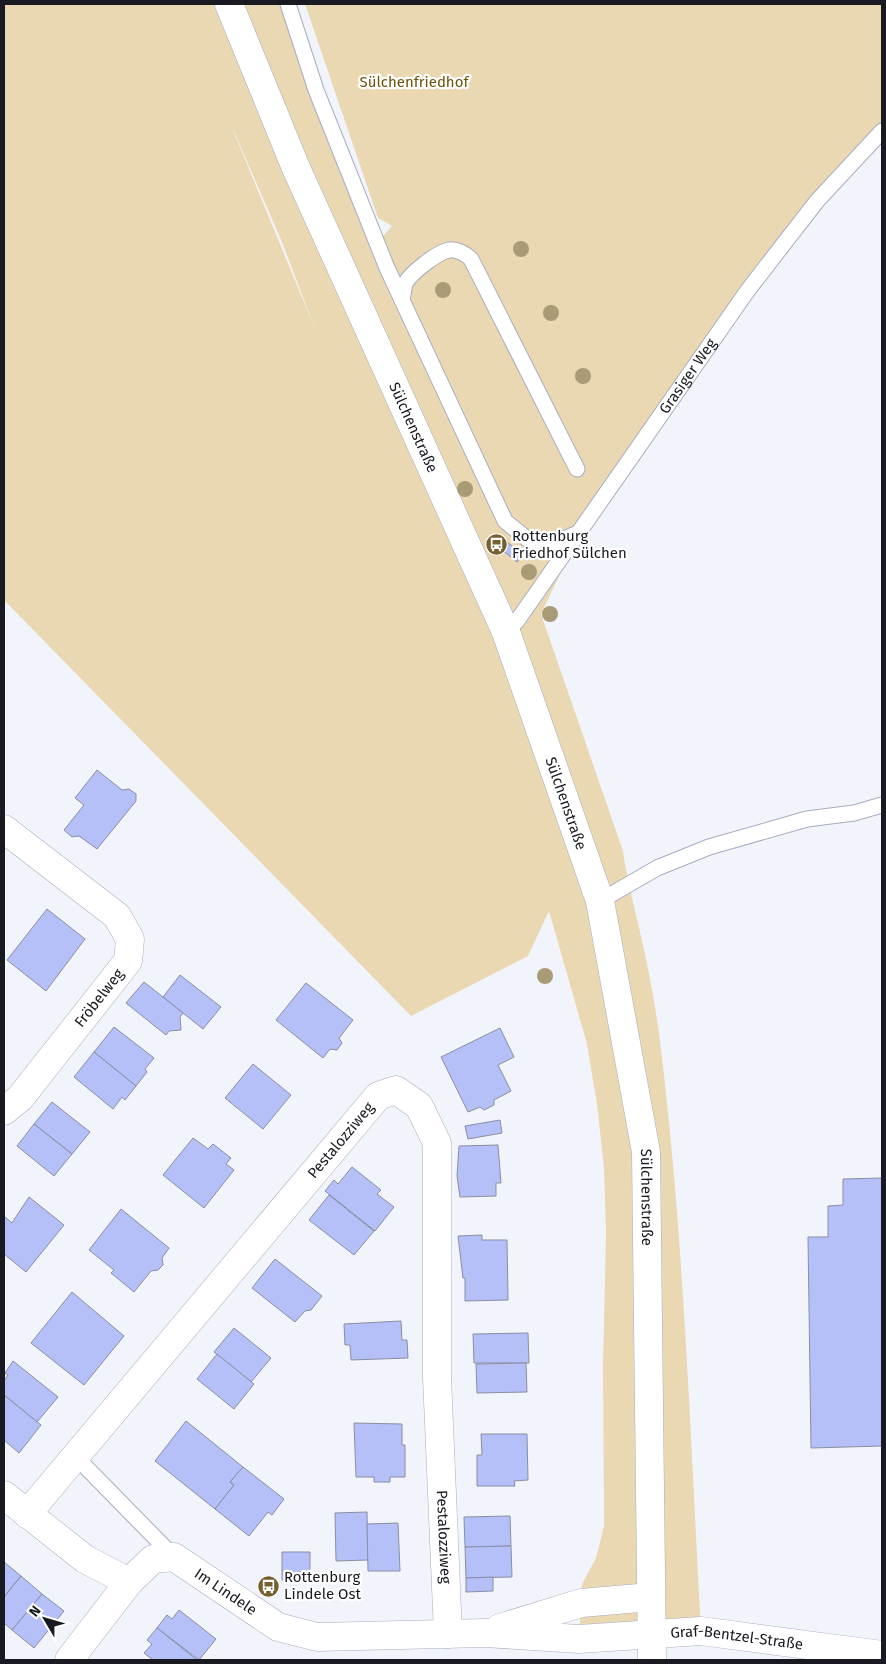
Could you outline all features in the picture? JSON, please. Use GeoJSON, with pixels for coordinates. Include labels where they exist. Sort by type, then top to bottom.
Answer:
{"type":"FeatureCollection","features":[{"type":"Feature","properties":{"kind":"street","name":"Sülchenstraße"},"geometry":{"type":"LineString","coordinates":[[229,4],[296,168],[506,632],[600,901],[646,1152],[652,1648]]}},
{"type":"Feature","properties":{"kind":"street","name":"Fröbelweg"},"geometry":{"type":"LineString","coordinates":[[4,829],[117,916],[130,939],[128,961],[20,1098],[4,1111]]}},
{"type":"Feature","properties":{"kind":"street","name":"Pestalozziweg"},"geometry":{"type":"LineString","coordinates":[[27,1514],[378,1096],[396,1090],[419,1106],[437,1143],[436,1377],[448,1634]]}},
{"type":"Feature","properties":{"kind":"street"},"geometry":{"type":"LineString","coordinates":[[4,1495],[85,1559],[128,1582]]}},
{"type":"Feature","properties":{"kind":"street","name":"Im Lindele"},"geometry":{"type":"LineString","coordinates":[[174,1557],[278,1627],[317,1649],[448,1634],[485,1633],[579,1639],[652,1648]]}},
{"type":"Feature","properties":{"kind":"street"},"geometry":{"type":"LineString","coordinates":[[69,1660],[128,1582],[153,1559],[174,1557]]}},
{"type":"Feature","properties":{"kind":"street","name":"Im Lindele"},"geometry":{"type":"LineString","coordinates":[[485,1633],[581,1602],[651,1597]]}},
{"type":"Feature","properties":{"kind":"street","name":"Graf-Bentzel-Straße"},"geometry":{"type":"LineString","coordinates":[[652,1648],[701,1631],[882,1655]]}},
{"type":"Feature","properties":{"kind":"lane"},"geometry":{"type":"LineString","coordinates":[[288,4],[316,90],[387,268],[505,521],[531,542],[555,543],[580,532]]}},
{"type":"Feature","properties":{"kind":"lane","name":"Grasiger Weg"},"geometry":{"type":"LineString","coordinates":[[506,632],[517,621],[627,466],[688,373],[748,290],[817,201],[882,131]]}},
{"type":"Feature","properties":{"kind":"lane"},"geometry":{"type":"LineString","coordinates":[[402,300],[406,283],[433,258],[450,250],[464,253],[471,259],[577,468]]}},
{"type":"Feature","properties":{"kind":"lane"},"geometry":{"type":"LineString","coordinates":[[600,901],[657,868],[709,847],[807,819],[854,813],[882,805]]}},
{"type":"Feature","properties":{"kind":"lane"},"geometry":{"type":"LineString","coordinates":[[75,1456],[174,1557]]}},
{"type":"Feature","properties":{"kind":"green space","name":"Sülchenfriedhof"},"geometry":{"type":"Polygon","coordinates":[[[4,4],[288,4],[377,243],[392,226],[378,218],[305,4],[882,4],[882,131],[817,201],[580,532],[541,614],[623,851],[657,1020],[675,1182],[701,1631],[579,1639],[582,1584],[596,1558],[604,1526],[603,1366],[606,1232],[604,1168],[597,1104],[587,1044],[549,911],[528,956],[411,1016],[4,600],[4,4]],[[233,129],[315,329],[282,242],[233,129]]]}},
{"type":"Feature","properties":{"kind":"building"},"geometry":{"type":"Polygon","coordinates":[[[507,542],[523,555],[517,562],[501,549],[507,542]]]}},
{"type":"Feature","properties":{"kind":"building"},"geometry":{"type":"Polygon","coordinates":[[[97,770],[122,790],[129,789],[136,794],[136,801],[97,849],[79,836],[72,837],[64,830],[84,805],[75,798],[97,770]]]}},
{"type":"Feature","properties":{"kind":"building"},"geometry":{"type":"Polygon","coordinates":[[[47,909],[85,939],[46,991],[7,960],[47,909]]]}},
{"type":"Feature","properties":{"kind":"building"},"geometry":{"type":"Polygon","coordinates":[[[180,975],[221,1007],[203,1029],[163,997],[180,975]]]}},
{"type":"Feature","properties":{"kind":"building"},"geometry":{"type":"Polygon","coordinates":[[[144,982],[183,1013],[180,1017],[181,1030],[169,1031],[166,1035],[126,1003],[144,982]]]}},
{"type":"Feature","properties":{"kind":"building"},"geometry":{"type":"Polygon","coordinates":[[[306,983],[353,1020],[339,1038],[342,1043],[337,1050],[330,1049],[323,1058],[276,1020],[306,983]]]}},
{"type":"Feature","properties":{"kind":"building"},"geometry":{"type":"Polygon","coordinates":[[[114,1027],[154,1058],[145,1069],[147,1072],[136,1086],[94,1052],[114,1027]]]}},
{"type":"Feature","properties":{"kind":"building"},"geometry":{"type":"Polygon","coordinates":[[[500,1028],[514,1057],[498,1065],[511,1091],[494,1100],[494,1105],[484,1110],[480,1107],[468,1112],[441,1057],[500,1028]]]}},
{"type":"Feature","properties":{"kind":"building"},"geometry":{"type":"Polygon","coordinates":[[[94,1052],[136,1086],[125,1100],[122,1097],[113,1109],[74,1077],[94,1052]]]}},
{"type":"Feature","properties":{"kind":"building"},"geometry":{"type":"Polygon","coordinates":[[[253,1064],[291,1095],[263,1129],[225,1098],[253,1064]]]}},
{"type":"Feature","properties":{"kind":"building"},"geometry":{"type":"Polygon","coordinates":[[[52,1102],[90,1132],[72,1154],[34,1124],[52,1102]]]}},
{"type":"Feature","properties":{"kind":"building"},"geometry":{"type":"Polygon","coordinates":[[[500,1120],[502,1133],[468,1139],[465,1126],[500,1120]]]}},
{"type":"Feature","properties":{"kind":"building"},"geometry":{"type":"Polygon","coordinates":[[[34,1124],[72,1154],[54,1176],[17,1146],[34,1124]]]}},
{"type":"Feature","properties":{"kind":"building"},"geometry":{"type":"Polygon","coordinates":[[[193,1138],[208,1149],[213,1144],[231,1158],[226,1164],[234,1170],[204,1208],[163,1175],[193,1138]]]}},
{"type":"Feature","properties":{"kind":"building"},"geometry":{"type":"Polygon","coordinates":[[[498,1145],[501,1183],[496,1183],[496,1196],[460,1197],[457,1176],[459,1146],[498,1145]]]}},
{"type":"Feature","properties":{"kind":"building"},"geometry":{"type":"Polygon","coordinates":[[[352,1167],[381,1190],[377,1194],[394,1207],[375,1231],[325,1191],[334,1180],[338,1184],[352,1167]]]}},
{"type":"Feature","properties":{"kind":"building"},"geometry":{"type":"Polygon","coordinates":[[[882,1178],[882,1446],[811,1448],[808,1237],[828,1237],[828,1206],[843,1205],[843,1179],[882,1178]]]}},
{"type":"Feature","properties":{"kind":"building"},"geometry":{"type":"Polygon","coordinates":[[[329,1195],[374,1231],[354,1255],[309,1220],[329,1195]]]}},
{"type":"Feature","properties":{"kind":"building"},"geometry":{"type":"Polygon","coordinates":[[[29,1197],[64,1225],[26,1272],[4,1254],[4,1216],[12,1223],[29,1197]]]}},
{"type":"Feature","properties":{"kind":"building"},"geometry":{"type":"Polygon","coordinates":[[[121,1209],[169,1248],[162,1258],[163,1265],[158,1270],[151,1271],[134,1292],[111,1273],[114,1270],[89,1250],[121,1209]]]}},
{"type":"Feature","properties":{"kind":"building"},"geometry":{"type":"Polygon","coordinates":[[[482,1235],[482,1240],[507,1240],[508,1300],[465,1301],[465,1278],[463,1278],[458,1236],[482,1235]]]}},
{"type":"Feature","properties":{"kind":"building"},"geometry":{"type":"Polygon","coordinates":[[[275,1259],[322,1296],[311,1310],[305,1311],[295,1322],[252,1288],[275,1259]]]}},
{"type":"Feature","properties":{"kind":"building"},"geometry":{"type":"Polygon","coordinates":[[[72,1292],[124,1336],[84,1385],[31,1343],[72,1292]]]}},
{"type":"Feature","properties":{"kind":"building"},"geometry":{"type":"Polygon","coordinates":[[[401,1321],[402,1340],[407,1340],[408,1358],[351,1360],[350,1345],[345,1345],[344,1324],[401,1321]]]}},
{"type":"Feature","properties":{"kind":"building"},"geometry":{"type":"Polygon","coordinates":[[[234,1328],[271,1358],[251,1382],[214,1352],[234,1328]]]}},
{"type":"Feature","properties":{"kind":"building"},"geometry":{"type":"Polygon","coordinates":[[[528,1333],[529,1363],[474,1363],[473,1334],[528,1333]]]}},
{"type":"Feature","properties":{"kind":"building"},"geometry":{"type":"Polygon","coordinates":[[[217,1354],[254,1384],[234,1409],[197,1379],[217,1354]]]}},
{"type":"Feature","properties":{"kind":"building"},"geometry":{"type":"Polygon","coordinates":[[[13,1361],[58,1397],[37,1422],[4,1395],[4,1381],[8,1375],[5,1373],[13,1361]]]}},
{"type":"Feature","properties":{"kind":"building"},"geometry":{"type":"Polygon","coordinates":[[[526,1363],[527,1392],[477,1393],[476,1364],[526,1363]]]}},
{"type":"Feature","properties":{"kind":"building"},"geometry":{"type":"Polygon","coordinates":[[[4,1395],[41,1425],[19,1453],[4,1440],[4,1395]]]}},
{"type":"Feature","properties":{"kind":"building"},"geometry":{"type":"Polygon","coordinates":[[[186,1421],[243,1467],[230,1482],[234,1485],[215,1509],[155,1461],[186,1421]]]}},
{"type":"Feature","properties":{"kind":"building"},"geometry":{"type":"Polygon","coordinates":[[[354,1423],[402,1424],[402,1445],[405,1445],[405,1477],[390,1477],[390,1482],[374,1482],[374,1477],[356,1477],[354,1423]]]}},
{"type":"Feature","properties":{"kind":"building"},"geometry":{"type":"Polygon","coordinates":[[[481,1434],[527,1434],[528,1480],[514,1481],[515,1486],[477,1486],[477,1455],[482,1455],[481,1434]]]}},
{"type":"Feature","properties":{"kind":"building"},"geometry":{"type":"Polygon","coordinates":[[[243,1467],[284,1499],[272,1515],[268,1512],[249,1536],[215,1509],[234,1485],[230,1482],[243,1467]]]}},
{"type":"Feature","properties":{"kind":"building"},"geometry":{"type":"Polygon","coordinates":[[[367,1512],[368,1560],[336,1561],[335,1513],[367,1512]]]}},
{"type":"Feature","properties":{"kind":"building"},"geometry":{"type":"Polygon","coordinates":[[[510,1516],[511,1546],[465,1547],[464,1517],[510,1516]]]}},
{"type":"Feature","properties":{"kind":"building"},"geometry":{"type":"Polygon","coordinates":[[[398,1523],[400,1571],[368,1571],[367,1524],[398,1523]]]}},
{"type":"Feature","properties":{"kind":"building"},"geometry":{"type":"Polygon","coordinates":[[[511,1546],[512,1577],[466,1578],[465,1547],[511,1546]]]}},
{"type":"Feature","properties":{"kind":"building"},"geometry":{"type":"Polygon","coordinates":[[[282,1552],[310,1552],[310,1579],[282,1580],[282,1552]]]}},
{"type":"Feature","properties":{"kind":"building"},"geometry":{"type":"Polygon","coordinates":[[[4,1562],[21,1576],[4,1597],[4,1562]]]}},
{"type":"Feature","properties":{"kind":"building"},"geometry":{"type":"Polygon","coordinates":[[[21,1576],[42,1594],[12,1630],[4,1623],[4,1597],[21,1576]]]}},
{"type":"Feature","properties":{"kind":"building"},"geometry":{"type":"Polygon","coordinates":[[[493,1577],[493,1591],[466,1592],[466,1578],[493,1577]]]}},
{"type":"Feature","properties":{"kind":"building"},"geometry":{"type":"Polygon","coordinates":[[[42,1594],[64,1611],[34,1648],[12,1630],[42,1594]]]}},
{"type":"Feature","properties":{"kind":"building"},"geometry":{"type":"Polygon","coordinates":[[[179,1610],[216,1639],[199,1660],[157,1628],[167,1615],[172,1619],[179,1610]]]}},
{"type":"Feature","properties":{"kind":"building"},"geometry":{"type":"Polygon","coordinates":[[[157,1628],[197,1660],[153,1660],[144,1653],[152,1644],[147,1640],[157,1628]]]}},
{"type":"Feature","properties":{"kind":"place","name":"Rottenburg Friedhof Sülchen"},"geometry":{"type":"Point","coordinates":[496,545]}},
{"type":"Feature","properties":{"kind":"place","name":"Rottenburg Lindele Ost"},"geometry":{"type":"Point","coordinates":[268,1586]}}]}
